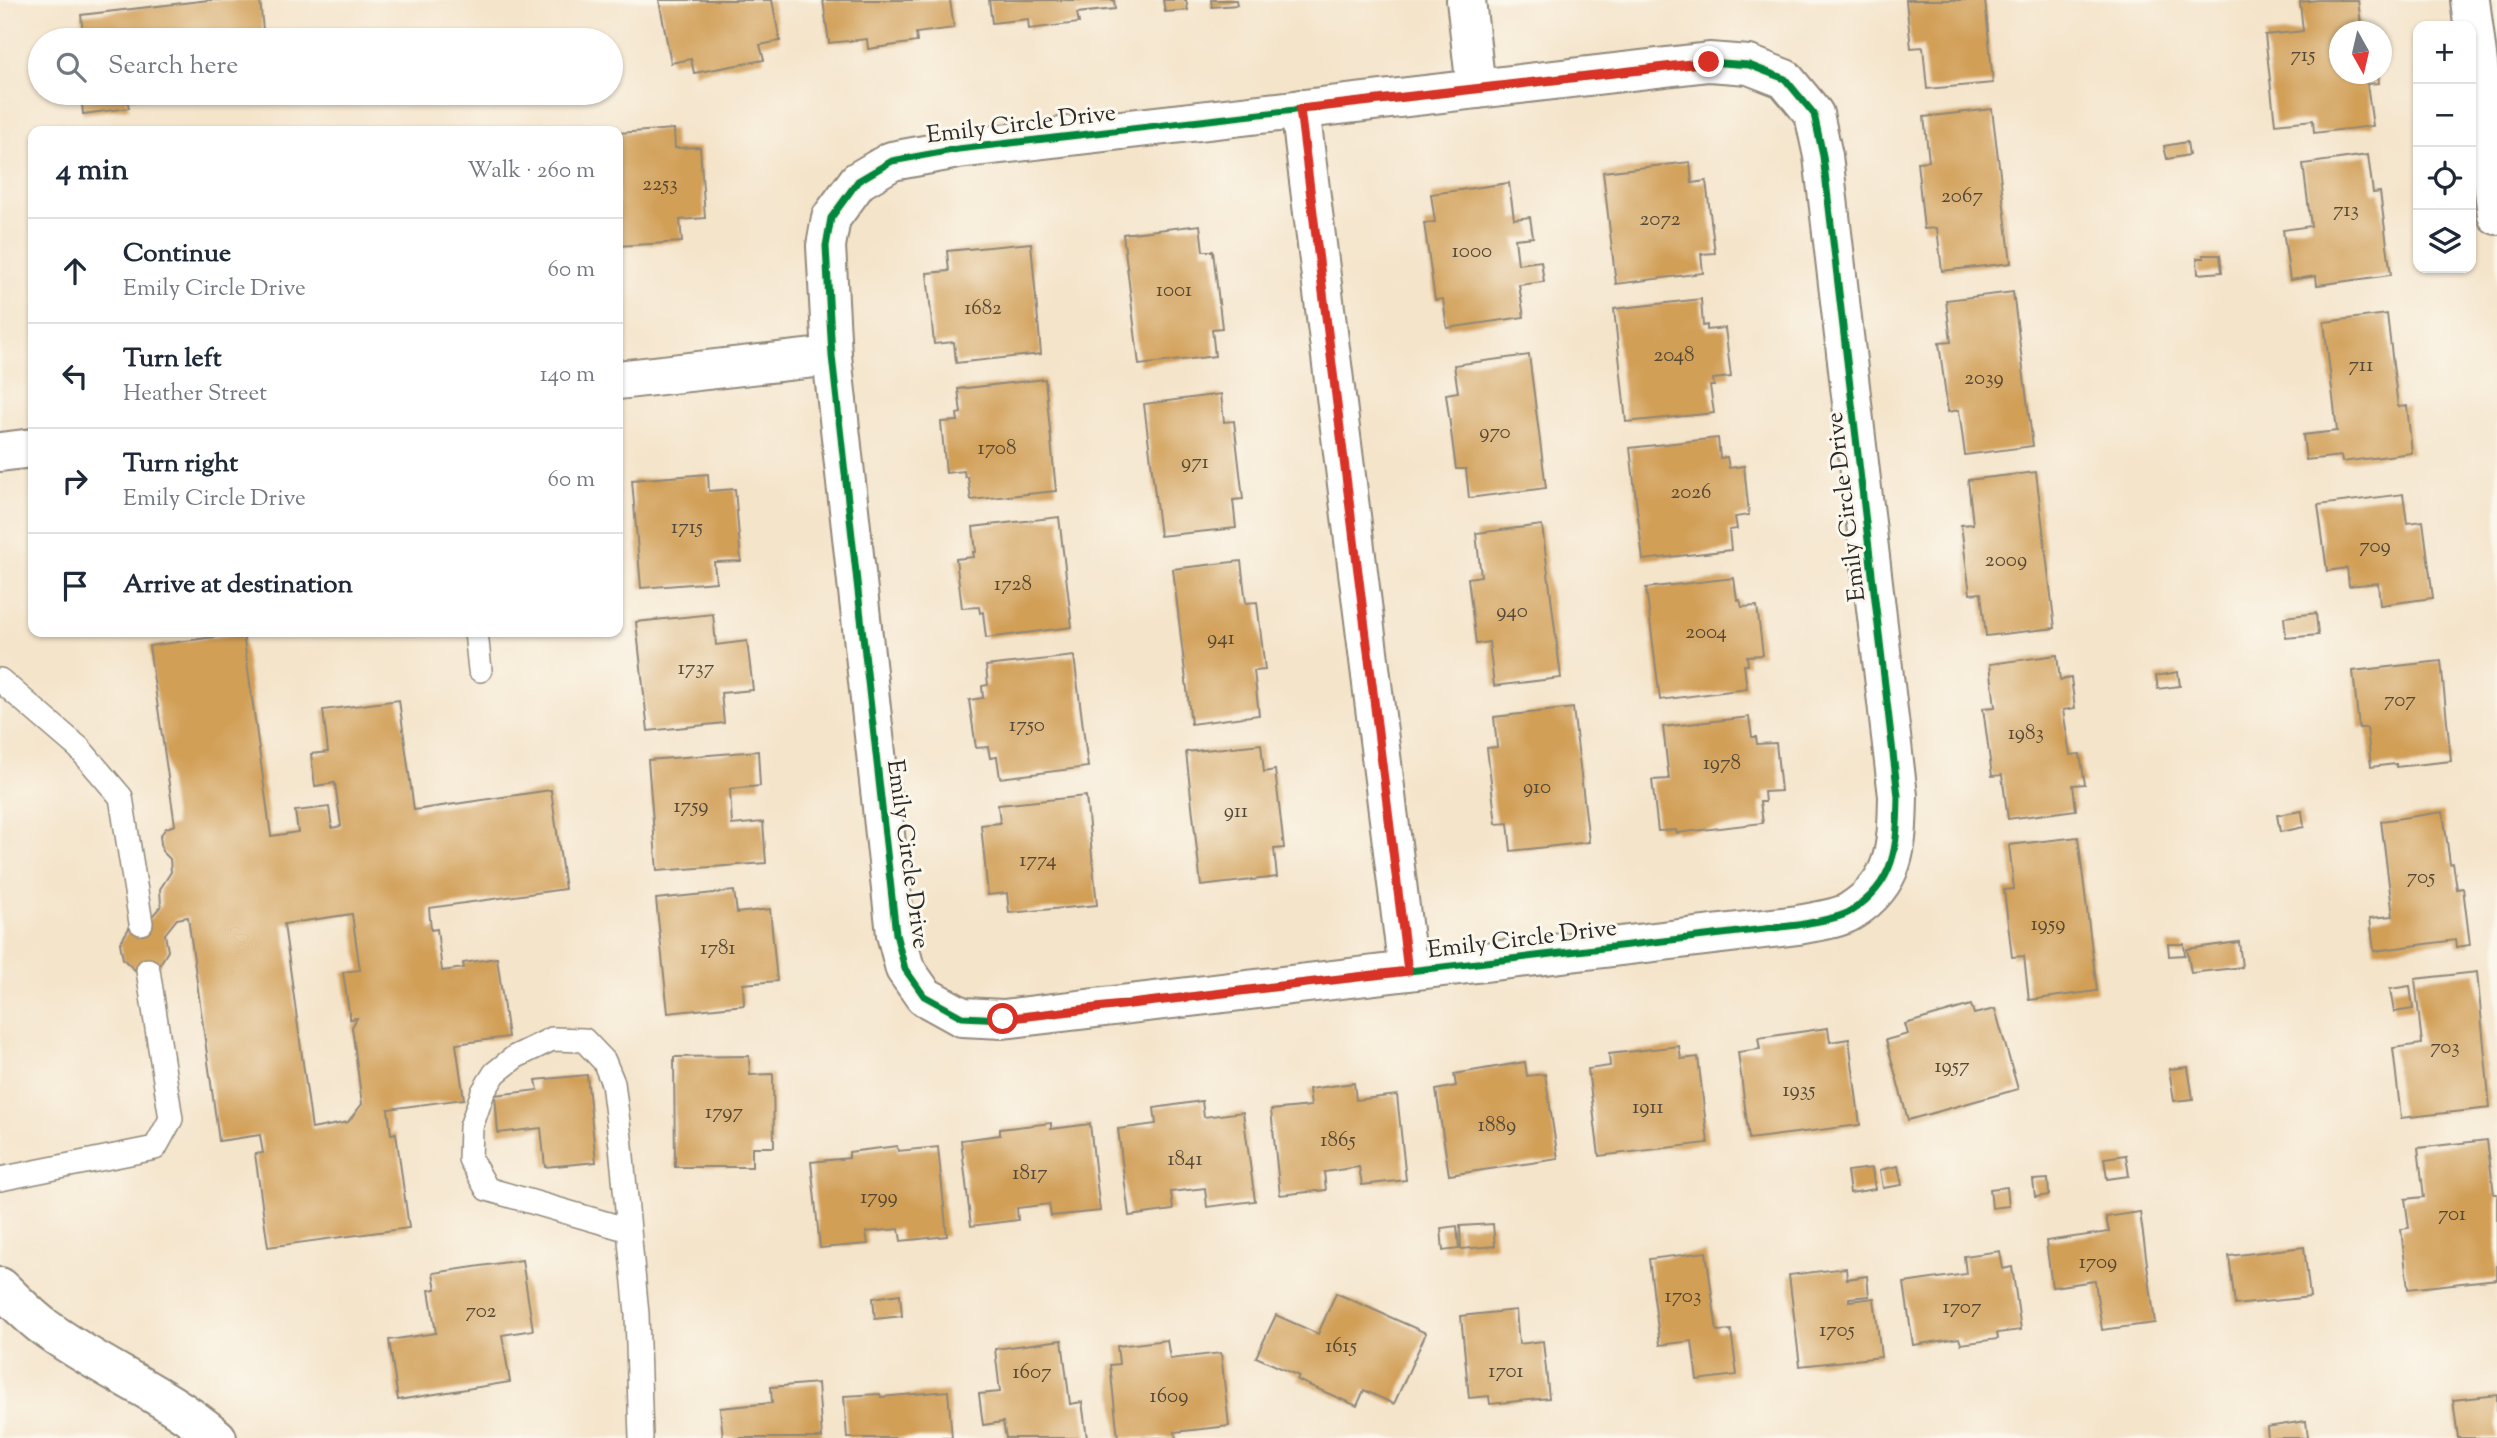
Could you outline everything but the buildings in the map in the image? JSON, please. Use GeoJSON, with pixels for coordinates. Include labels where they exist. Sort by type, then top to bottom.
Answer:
{"type":"FeatureCollection","features":[{"type":"Feature","properties":{"kind":"street"},"geometry":{"type":"LineString","coordinates":[[1466,0],[1476,89]]}},
{"type":"Feature","properties":{"kind":"street"},"geometry":{"type":"LineString","coordinates":[[2470,0],[2497,215]]}},
{"type":"Feature","properties":{"kind":"street","name":"Emily Circle Drive"},"geometry":{"type":"LineString","coordinates":[[1709,62],[1749,65],[1785,79],[1814,114],[1824,170],[1898,796],[1897,846],[1883,883],[1850,912],[1798,925],[1003,1019],[962,1017],[924,996],[905,969],[896,934],[832,356],[825,246],[831,218],[858,181],[892,161],[958,149],[1300,109],[1709,62]]}},
{"type":"Feature","properties":{"kind":"street"},"geometry":{"type":"LineString","coordinates":[[1300,109],[1408,971]]}},
{"type":"Feature","properties":{"kind":"street"},"geometry":{"type":"LineString","coordinates":[[623,379],[832,356]]}},
{"type":"Feature","properties":{"kind":"street"},"geometry":{"type":"LineString","coordinates":[[0,452],[28,449]]}},
{"type":"Feature","properties":{"kind":"street"},"geometry":{"type":"LineString","coordinates":[[0,1287],[44,1327],[147,1389],[217,1438]]}},
{"type":"Feature","properties":{"kind":"lane"},"geometry":{"type":"LineString","coordinates":[[477,637],[480,670]]}},
{"type":"Feature","properties":{"kind":"lane"},"geometry":{"type":"LineString","coordinates":[[0,680],[79,748],[121,797],[141,923]]}},
{"type":"Feature","properties":{"kind":"lane"},"geometry":{"type":"LineString","coordinates":[[0,1179],[155,1148],[171,1119],[148,971]]}},
{"type":"Feature","properties":{"kind":"lane"},"geometry":{"type":"LineString","coordinates":[[629,1230],[486,1189],[470,1159],[471,1127],[483,1092],[495,1073],[514,1057],[552,1039],[584,1040],[604,1061],[613,1083],[629,1230],[637,1314],[641,1438]]}},
{"type":"Feature","properties":{"kind":"cycle path"},"geometry":{"type":"LineString","coordinates":[[1709,62],[1749,65],[1785,79],[1814,114],[1823,156],[1898,796],[1895,846],[1886,875],[1878,888],[1846,914],[1798,925],[1003,1019],[962,1017],[924,996],[905,969],[896,934],[832,356],[826,246],[831,218],[858,181],[892,161],[958,149],[1709,62]]}},
{"type":"Feature","properties":{"kind":"route"},"geometry":{"type":"LineString","coordinates":[[1003,1019],[1408,971],[1300,109],[1709,62]]}}]}
